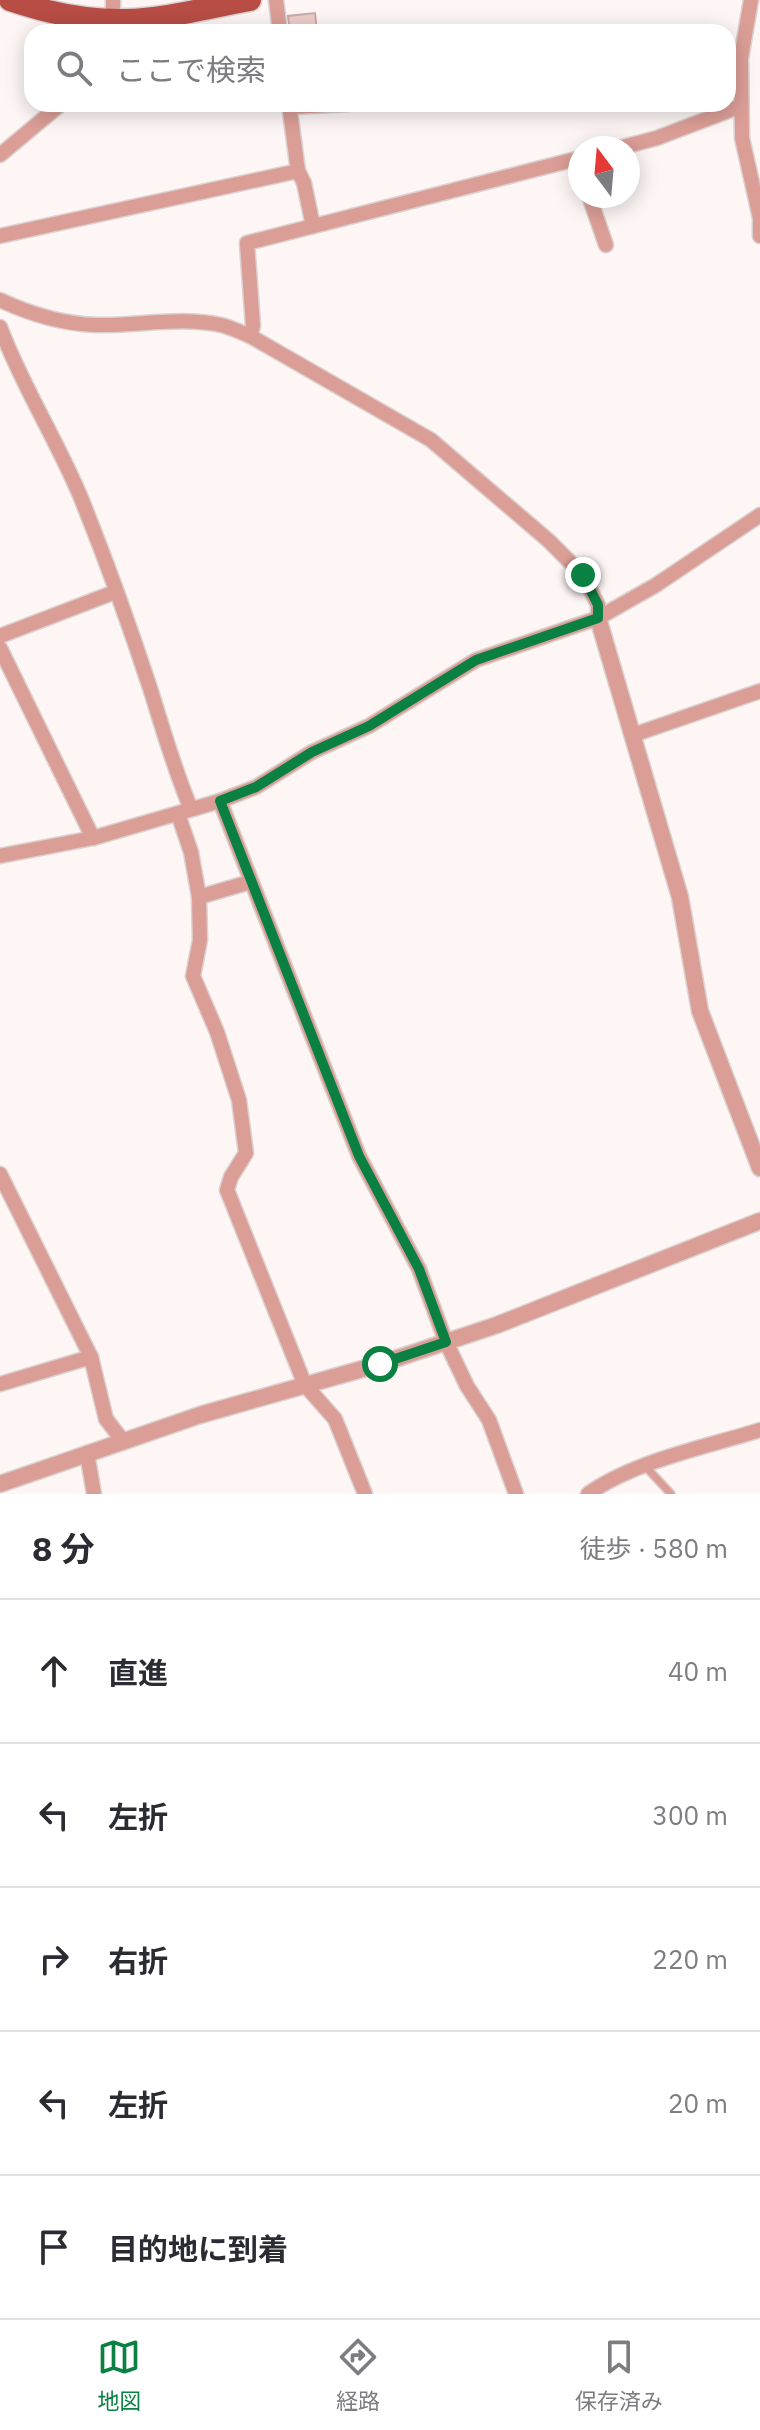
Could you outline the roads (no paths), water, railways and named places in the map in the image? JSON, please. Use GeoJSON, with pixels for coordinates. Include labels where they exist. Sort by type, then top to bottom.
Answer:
{"type":"FeatureCollection","features":[{"type":"Feature","properties":{"kind":"main road"},"geometry":{"type":"LineString","coordinates":[[10,0],[46,12],[119,18],[250,0]]}},
{"type":"Feature","properties":{"kind":"street"},"geometry":{"type":"LineString","coordinates":[[276,0],[279,24]]}},
{"type":"Feature","properties":{"kind":"street"},"geometry":{"type":"LineString","coordinates":[[751,0],[741,58],[742,138],[756,172],[760,236]]}},
{"type":"Feature","properties":{"kind":"street"},"geometry":{"type":"LineString","coordinates":[[736,108],[741,106]]}},
{"type":"Feature","properties":{"kind":"street"},"geometry":{"type":"LineString","coordinates":[[0,155],[53,112]]}},
{"type":"Feature","properties":{"kind":"street"},"geometry":{"type":"LineString","coordinates":[[290,112],[298,171],[304,183],[313,226]]}},
{"type":"Feature","properties":{"kind":"street"},"geometry":{"type":"LineString","coordinates":[[640,142],[725,112]]}},
{"type":"Feature","properties":{"kind":"street"},"geometry":{"type":"LineString","coordinates":[[250,336],[253,326],[247,243],[568,165]]}},
{"type":"Feature","properties":{"kind":"street"},"geometry":{"type":"LineString","coordinates":[[0,236],[298,171]]}},
{"type":"Feature","properties":{"kind":"street"},"geometry":{"type":"LineString","coordinates":[[593,208],[606,245]]}},
{"type":"Feature","properties":{"kind":"street"},"geometry":{"type":"LineString","coordinates":[[0,300],[25,312],[66,322],[96,325],[198,323],[222,325],[250,336],[431,440],[549,541],[583,575],[598,605],[598,618],[680,897],[700,1011],[760,1168]]}},
{"type":"Feature","properties":{"kind":"street"},"geometry":{"type":"LineString","coordinates":[[0,327],[81,499],[150,687],[175,772],[199,897],[200,940],[193,976],[217,1032],[239,1100],[246,1153],[227,1190],[305,1385],[335,1419],[365,1494]]}},
{"type":"Feature","properties":{"kind":"street"},"geometry":{"type":"LineString","coordinates":[[0,856],[93,838],[220,801],[256,787],[312,752],[369,726],[476,660],[598,618],[656,585],[760,515]]}},
{"type":"Feature","properties":{"kind":"street"},"geometry":{"type":"LineString","coordinates":[[0,636],[115,592]]}},
{"type":"Feature","properties":{"kind":"street"},"geometry":{"type":"LineString","coordinates":[[0,648],[93,838]]}},
{"type":"Feature","properties":{"kind":"street"},"geometry":{"type":"LineString","coordinates":[[633,735],[760,691]]}},
{"type":"Feature","properties":{"kind":"street"},"geometry":{"type":"LineString","coordinates":[[220,801],[359,1156],[419,1269],[446,1342],[467,1386],[489,1420],[516,1494]]}},
{"type":"Feature","properties":{"kind":"street"},"geometry":{"type":"LineString","coordinates":[[199,897],[250,882]]}},
{"type":"Feature","properties":{"kind":"street"},"geometry":{"type":"LineString","coordinates":[[0,1174],[91,1357],[106,1419],[123,1441]]}},
{"type":"Feature","properties":{"kind":"street"},"geometry":{"type":"LineString","coordinates":[[3,1487],[87,1453],[200,1415],[497,1325],[760,1221]]}},
{"type":"Feature","properties":{"kind":"street"},"geometry":{"type":"LineString","coordinates":[[0,1384],[91,1357]]}},
{"type":"Feature","properties":{"kind":"street"},"geometry":{"type":"LineString","coordinates":[[588,1494],[645,1466],[760,1430]]}},
{"type":"Feature","properties":{"kind":"street"},"geometry":{"type":"LineString","coordinates":[[87,1453],[94,1494]]}},
{"type":"Feature","properties":{"kind":"lane"},"geometry":{"type":"LineString","coordinates":[[645,1466],[671,1494]]}}]}
